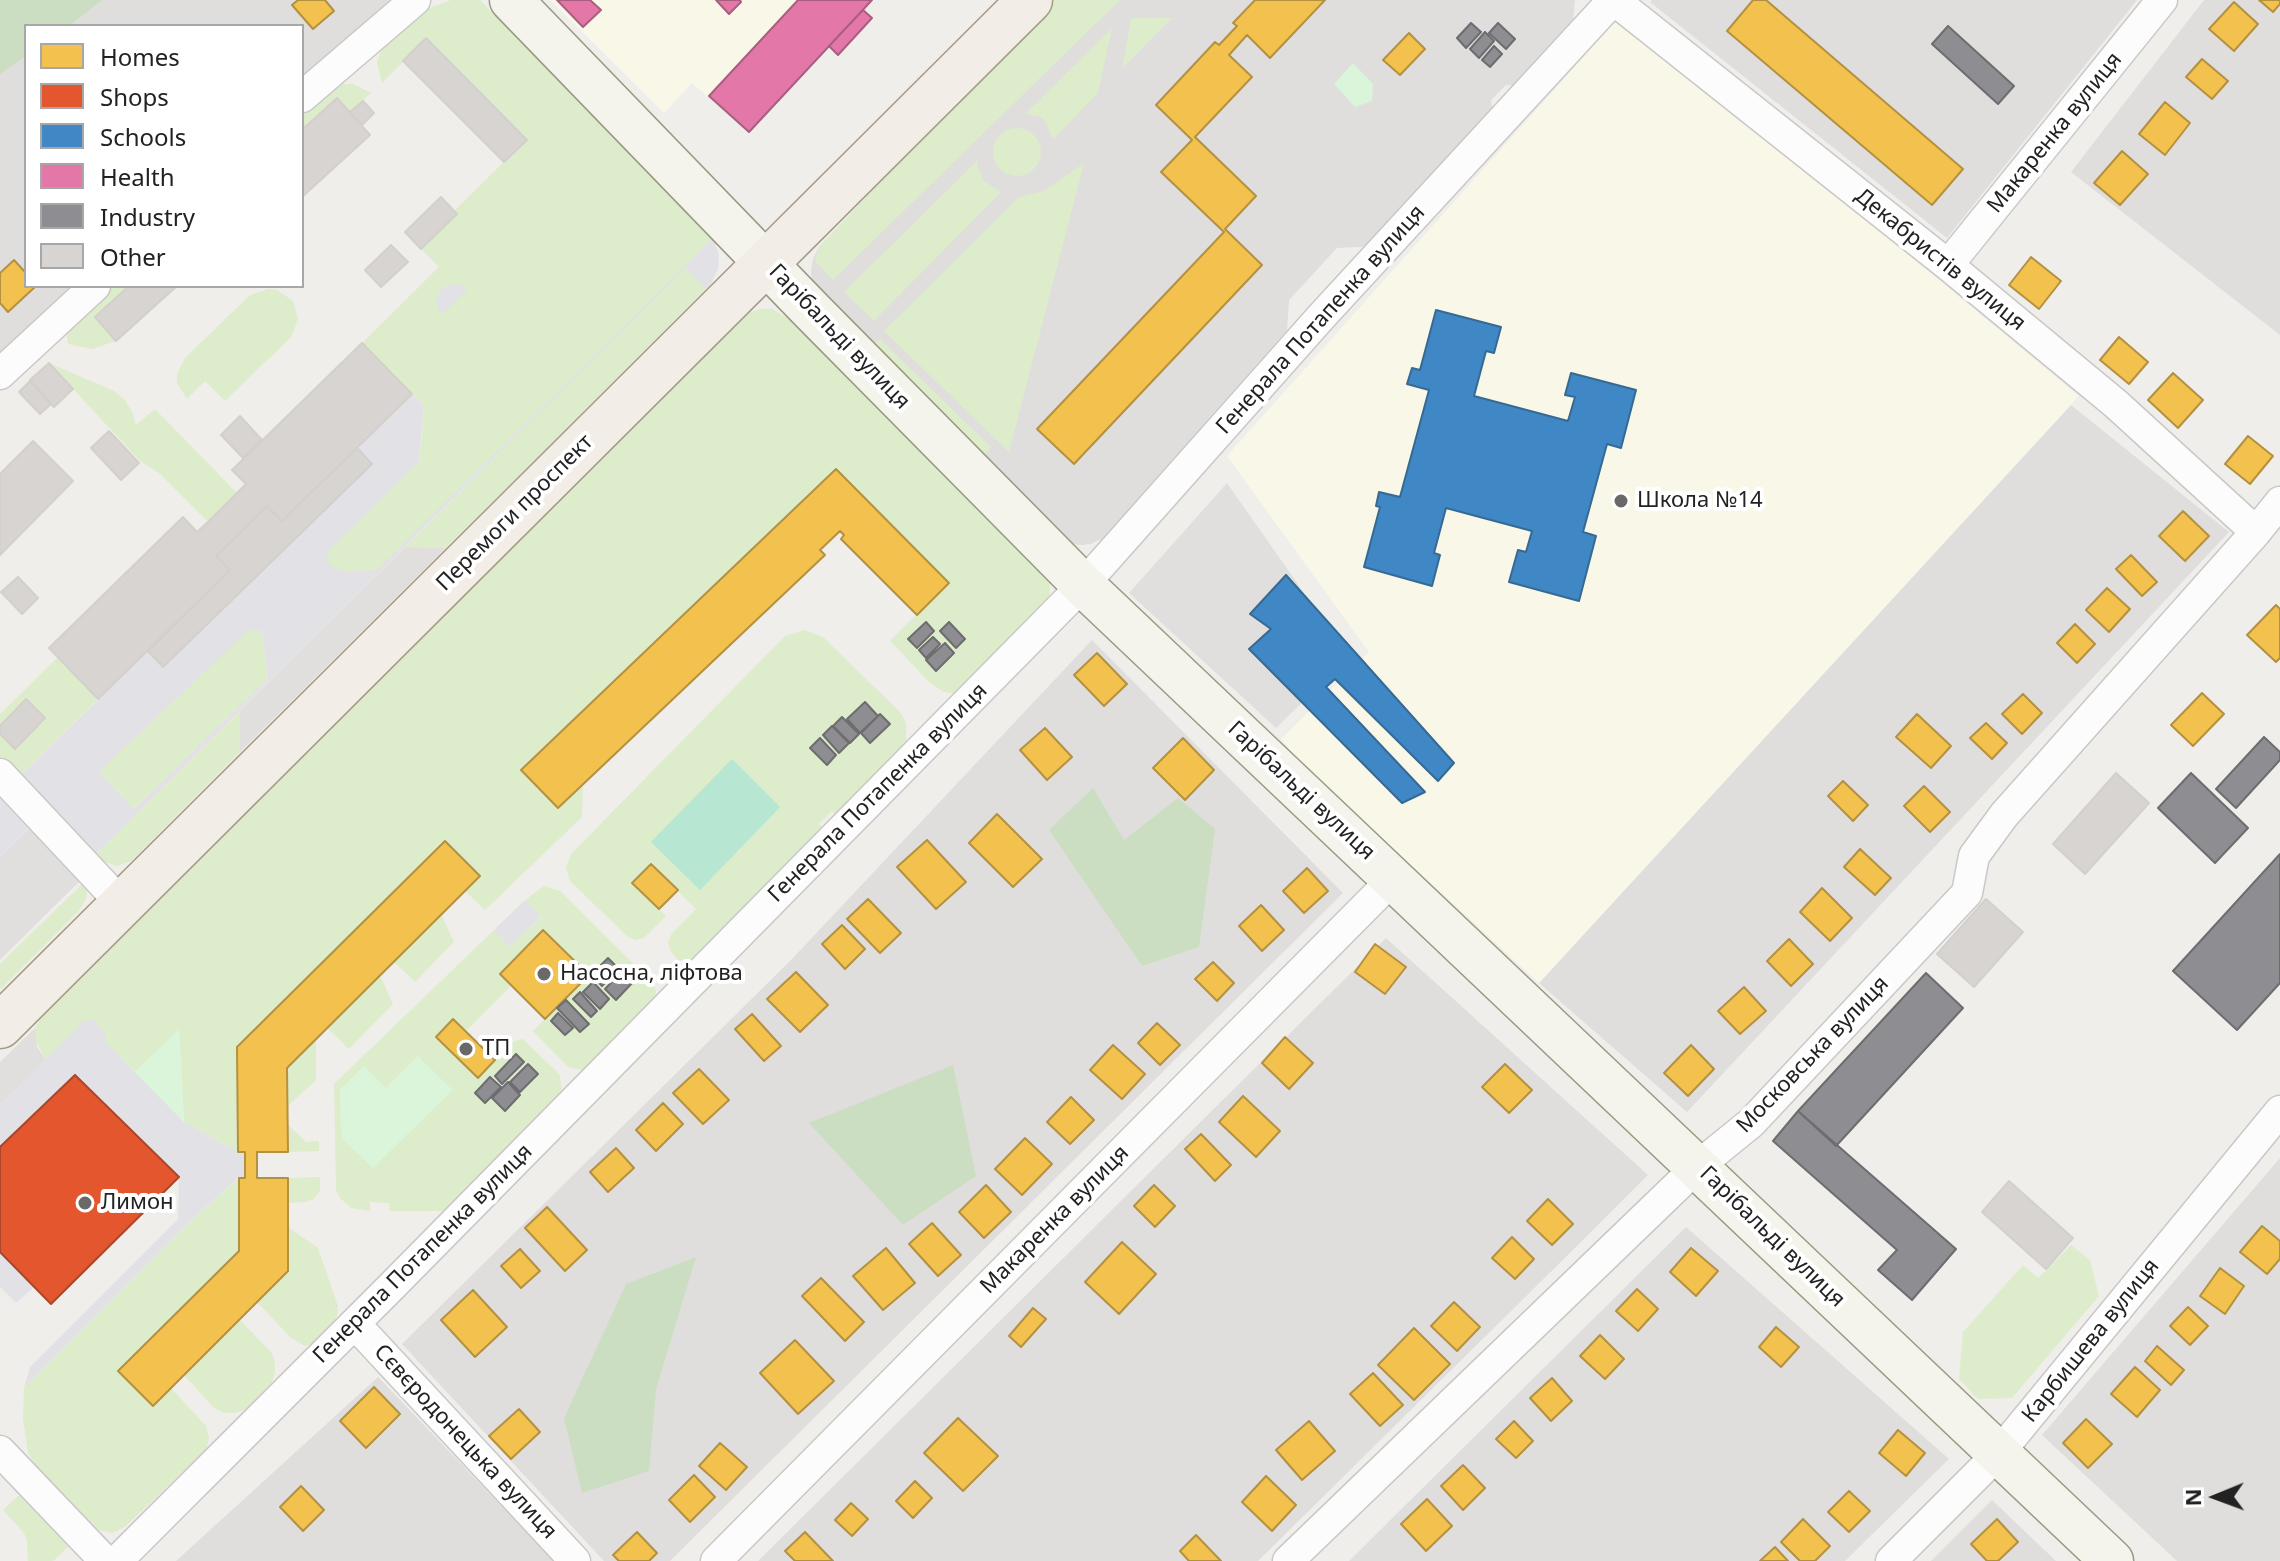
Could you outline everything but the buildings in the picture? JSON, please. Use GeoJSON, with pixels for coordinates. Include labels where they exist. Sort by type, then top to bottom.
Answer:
{"type":"FeatureCollection","features":[{"type":"Feature","properties":{"kind":"main road","name":"Перемоги проспект"},"geometry":{"type":"LineString","coordinates":[[0,1026],[1030,0]]}},
{"type":"Feature","properties":{"kind":"street"},"geometry":{"type":"LineString","coordinates":[[304,95],[415,0]]}},
{"type":"Feature","properties":{"kind":"street","name":"Гарібальді вулиця"},"geometry":{"type":"LineString","coordinates":[[511,0],[1083,585],[2112,1561]]}},
{"type":"Feature","properties":{"kind":"street","name":"Декабристів вулиця"},"geometry":{"type":"LineString","coordinates":[[1614,0],[1948,265],[2116,404],[2256,532]]}},
{"type":"Feature","properties":{"kind":"street","name":"Генерала Потапенка вулиця"},"geometry":{"type":"LineString","coordinates":[[117,1561],[355,1324],[1083,585],[1321,317],[1614,0]]}},
{"type":"Feature","properties":{"kind":"street","name":"Макаренка вулиця"},"geometry":{"type":"LineString","coordinates":[[1948,265],[2162,0]]}},
{"type":"Feature","properties":{"kind":"street"},"geometry":{"type":"LineString","coordinates":[[0,374],[93,288]]}},
{"type":"Feature","properties":{"kind":"street","name":"Московська вулиця"},"geometry":{"type":"LineString","coordinates":[[1288,1561],[1698,1166],[1751,1123],[1967,893],[1974,856],[2004,815],[2280,502]]}},
{"type":"Feature","properties":{"kind":"street"},"geometry":{"type":"LineString","coordinates":[[0,774],[122,904]]}},
{"type":"Feature","properties":{"kind":"street","name":"Макаренка вулиця"},"geometry":{"type":"LineString","coordinates":[[716,1561],[1393,879]]}},
{"type":"Feature","properties":{"kind":"street","name":"Карбишева вулиця"},"geometry":{"type":"LineString","coordinates":[[1891,1561],[1998,1454],[2280,1111]]}},
{"type":"Feature","properties":{"kind":"street","name":"Сєвєродонецька вулиця"},"geometry":{"type":"LineString","coordinates":[[355,1324],[575,1561]]}},
{"type":"Feature","properties":{"kind":"street"},"geometry":{"type":"LineString","coordinates":[[0,1451],[105,1561]]}},
{"type":"Feature","properties":{"kind":"shaded area"},"geometry":{"type":"Polygon","coordinates":[[[0,0],[389,0],[304,78],[304,24],[24,24],[24,288],[75,288],[0,356],[0,0]]]}},
{"type":"Feature","properties":{"kind":"shaded area"},"geometry":{"type":"Polygon","coordinates":[[[550,0],[872,0],[749,132],[692,83],[664,113],[550,0]]]}},
{"type":"Feature","properties":{"kind":"shaded area"},"geometry":{"type":"Polygon","coordinates":[[[1053,0],[1575,0],[1573,21],[1519,86],[1506,85],[1491,100],[1493,112],[1379,246],[1337,248],[1289,300],[1287,330],[1103,538],[1082,545],[1072,544],[812,285],[811,272],[819,247],[1053,0]]]}},
{"type":"Feature","properties":{"kind":"shaded area"},"geometry":{"type":"Polygon","coordinates":[[[2137,0],[1947,238],[1650,2],[2137,0]]]}},
{"type":"Feature","properties":{"kind":"shaded area"},"geometry":{"type":"Polygon","coordinates":[[[2204,0],[2280,0],[2280,335],[2071,172],[2204,0]]]}},
{"type":"Feature","properties":{"kind":"shaded area","name":"Школа №14"},"geometry":{"type":"Polygon","coordinates":[[[1620,16],[2079,396],[1539,983],[1300,762],[1281,739],[1369,652],[1227,456],[1620,16]]]}},
{"type":"Feature","properties":{"kind":"shaded area"},"geometry":{"type":"Polygon","coordinates":[[[713,238],[719,255],[718,269],[706,289],[685,268],[96,854],[19,777],[148,651],[164,667],[371,464],[357,448],[412,394],[424,406],[419,462],[327,552],[329,565],[345,571],[377,570],[713,238]],[[249,630],[99,772],[134,809],[268,678],[262,631],[249,630]]]}},
{"type":"Feature","properties":{"kind":"shaded area"},"geometry":{"type":"Polygon","coordinates":[[[450,284],[461,285],[467,290],[442,315],[436,299],[441,289],[450,284]]]}},
{"type":"Feature","properties":{"kind":"shaded area"},"geometry":{"type":"Polygon","coordinates":[[[2071,405],[2229,532],[1687,1112],[1539,983],[2071,405]]]}},
{"type":"Feature","properties":{"kind":"shaded area"},"geometry":{"type":"Polygon","coordinates":[[[1227,483],[1349,657],[1276,728],[1129,593],[1227,483]]]}},
{"type":"Feature","properties":{"kind":"shaded area"},"geometry":{"type":"Polygon","coordinates":[[[405,547],[446,548],[240,752],[240,711],[405,547]]]}},
{"type":"Feature","properties":{"kind":"shaded area"},"geometry":{"type":"Polygon","coordinates":[[[1092,640],[1343,893],[670,1561],[604,1561],[402,1344],[791,960],[1092,640]]]}},
{"type":"Feature","properties":{"kind":"shaded area"},"geometry":{"type":"Polygon","coordinates":[[[0,774],[40,817],[0,857],[0,774]]]}},
{"type":"Feature","properties":{"kind":"shaded area"},"geometry":{"type":"Polygon","coordinates":[[[32,826],[83,878],[0,960],[0,857],[32,826]]]}},
{"type":"Feature","properties":{"kind":"shaded area"},"geometry":{"type":"Polygon","coordinates":[[[525,900],[541,916],[510,947],[494,930],[525,900]]]}},
{"type":"Feature","properties":{"kind":"shaded area"},"geometry":{"type":"Polygon","coordinates":[[[1386,938],[1648,1175],[1258,1561],[758,1561],[1386,938]]]}},
{"type":"Feature","properties":{"kind":"shaded area"},"geometry":{"type":"Polygon","coordinates":[[[93,1020],[106,1033],[105,1042],[184,1122],[238,1152],[245,1152],[245,1178],[238,1178],[185,1226],[24,1388],[30,1367],[178,1219],[179,1177],[76,1075],[0,1147],[0,1104],[84,1021],[93,1020]]]}},
{"type":"Feature","properties":{"kind":"shaded area"},"geometry":{"type":"Polygon","coordinates":[[[35,1028],[37,1047],[46,1060],[0,1104],[0,1062],[35,1028]]]}},
{"type":"Feature","properties":{"kind":"shaded area"},"geometry":{"type":"Polygon","coordinates":[[[2280,1158],[2280,1561],[2177,1561],[2042,1435],[2280,1158]]]}},
{"type":"Feature","properties":{"kind":"shaded area"},"geometry":{"type":"Polygon","coordinates":[[[1686,1227],[1949,1459],[1845,1561],[1349,1561],[1686,1227]]]}},
{"type":"Feature","properties":{"kind":"shaded area"},"geometry":{"type":"Polygon","coordinates":[[[0,1252],[34,1287],[16,1303],[0,1287],[0,1252]]]}},
{"type":"Feature","properties":{"kind":"shaded area"},"geometry":{"type":"Polygon","coordinates":[[[378,1377],[554,1561],[176,1561],[378,1377]]]}},
{"type":"Feature","properties":{"kind":"shaded area"},"geometry":{"type":"Polygon","coordinates":[[[1992,1500],[2056,1561],[1931,1561],[1992,1500]]]}},
{"type":"Feature","properties":{"kind":"green space"},"geometry":{"type":"Polygon","coordinates":[[[0,0],[102,0],[72,24],[24,24],[24,57],[0,74],[0,0]]]}},
{"type":"Feature","properties":{"kind":"green space"},"geometry":{"type":"Polygon","coordinates":[[[451,0],[480,0],[707,230],[713,238],[685,267],[706,289],[446,548],[405,547],[620,332],[377,571],[345,571],[328,565],[327,552],[419,462],[422,435],[424,406],[362,343],[439,267],[421,249],[457,214],[454,211],[526,140],[426,39],[382,83],[377,63],[383,44],[419,12],[451,0]]]}},
{"type":"Feature","properties":{"kind":"green space"},"geometry":{"type":"Polygon","coordinates":[[[1053,0],[1120,0],[833,280],[815,261],[819,247],[1053,0]]]}},
{"type":"Feature","properties":{"kind":"green space"},"geometry":{"type":"Polygon","coordinates":[[[1131,18],[1172,18],[1122,69],[1131,18]]]}},
{"type":"Feature","properties":{"kind":"green space"},"geometry":{"type":"Polygon","coordinates":[[[1112,28],[1098,93],[1053,139],[1045,121],[1039,116],[1025,114],[1112,28]]]}},
{"type":"Feature","properties":{"kind":"green space"},"geometry":{"type":"Polygon","coordinates":[[[1353,63],[1373,84],[1372,101],[1355,107],[1334,84],[1353,63]]]}},
{"type":"Feature","properties":{"kind":"green space"},"geometry":{"type":"Polygon","coordinates":[[[343,84],[353,84],[371,93],[350,112],[337,99],[304,128],[304,113],[326,93],[343,84]]]}},
{"type":"Feature","properties":{"kind":"green space"},"geometry":{"type":"Polygon","coordinates":[[[1017,128],[1034,135],[1041,152],[1034,169],[1017,176],[1000,169],[993,152],[1000,135],[1017,128]]]}},
{"type":"Feature","properties":{"kind":"green space"},"geometry":{"type":"Polygon","coordinates":[[[978,160],[984,181],[1001,192],[874,321],[844,292],[978,160]]]}},
{"type":"Feature","properties":{"kind":"green space"},"geometry":{"type":"Polygon","coordinates":[[[1084,163],[1009,452],[884,331],[1019,197],[1044,191],[1084,163]]]}},
{"type":"Feature","properties":{"kind":"green space"},"geometry":{"type":"Polygon","coordinates":[[[110,288],[127,288],[95,317],[116,341],[92,349],[68,344],[71,324],[110,288]]]}},
{"type":"Feature","properties":{"kind":"green space"},"geometry":{"type":"Polygon","coordinates":[[[268,289],[277,290],[293,301],[298,319],[291,337],[225,401],[205,381],[187,399],[177,383],[177,374],[185,358],[250,295],[268,289]]]}},
{"type":"Feature","properties":{"kind":"green space"},"geometry":{"type":"Polygon","coordinates":[[[772,309],[788,318],[1041,570],[1050,582],[1050,599],[957,694],[944,692],[931,684],[890,641],[949,582],[836,469],[522,770],[583,784],[582,817],[485,910],[465,891],[237,1047],[238,1152],[184,1122],[179,1030],[135,1072],[84,1022],[46,1060],[35,1040],[35,1028],[41,1018],[736,325],[751,312],[772,309]]]}},
{"type":"Feature","properties":{"kind":"green space"},"geometry":{"type":"Polygon","coordinates":[[[880,339],[991,447],[981,458],[869,350],[880,339]]]}},
{"type":"Feature","properties":{"kind":"green space"},"geometry":{"type":"Polygon","coordinates":[[[49,363],[114,391],[125,400],[136,425],[155,409],[237,493],[208,522],[159,473],[140,461],[49,363]]]}},
{"type":"Feature","properties":{"kind":"green space"},"geometry":{"type":"Polygon","coordinates":[[[249,629],[262,631],[268,678],[134,809],[99,772],[249,629]]]}},
{"type":"Feature","properties":{"kind":"green space"},"geometry":{"type":"Polygon","coordinates":[[[805,630],[824,638],[901,713],[906,723],[906,746],[839,818],[832,811],[819,824],[826,832],[693,961],[678,960],[668,942],[672,933],[696,909],[651,864],[633,884],[666,916],[644,938],[636,940],[628,937],[570,881],[566,867],[571,854],[785,636],[805,630]]]}},
{"type":"Feature","properties":{"kind":"green space"},"geometry":{"type":"Polygon","coordinates":[[[58,657],[98,699],[19,777],[0,758],[0,714],[58,657]]]}},
{"type":"Feature","properties":{"kind":"green space"},"geometry":{"type":"Polygon","coordinates":[[[240,711],[240,752],[131,861],[117,866],[102,861],[96,854],[240,711]]]}},
{"type":"Feature","properties":{"kind":"green space"},"geometry":{"type":"Polygon","coordinates":[[[732,759],[780,807],[700,890],[651,842],[732,759]]]}},
{"type":"Feature","properties":{"kind":"green space"},"geometry":{"type":"Polygon","coordinates":[[[1093,788],[1124,840],[1178,798],[1215,829],[1199,947],[1142,966],[1049,830],[1093,788]]]}},
{"type":"Feature","properties":{"kind":"green space"},"geometry":{"type":"Polygon","coordinates":[[[84,882],[86,899],[78,912],[0,990],[0,964],[84,882]]]}},
{"type":"Feature","properties":{"kind":"green space"},"geometry":{"type":"Polygon","coordinates":[[[544,886],[560,891],[652,982],[656,991],[655,1001],[591,1067],[583,1070],[568,1067],[533,1031],[588,975],[512,985],[466,1031],[453,1019],[436,1037],[478,1078],[514,1041],[523,1039],[560,1075],[562,1092],[559,1099],[450,1211],[390,1211],[389,1203],[370,1202],[370,1211],[351,1208],[336,1190],[334,1084],[494,930],[510,946],[541,917],[525,900],[544,886]]]}},
{"type":"Feature","properties":{"kind":"green space"},"geometry":{"type":"Polygon","coordinates":[[[441,914],[454,942],[415,982],[394,962],[441,914]]]}},
{"type":"Feature","properties":{"kind":"green space"},"geometry":{"type":"Polygon","coordinates":[[[380,975],[393,1004],[349,1049],[327,1028],[380,975]]]}},
{"type":"Feature","properties":{"kind":"green space"},"geometry":{"type":"Polygon","coordinates":[[[179,1029],[184,1122],[135,1072],[179,1029]]]}},
{"type":"Feature","properties":{"kind":"green space"},"geometry":{"type":"Polygon","coordinates":[[[316,1039],[316,1080],[287,1107],[287,1068],[316,1039]]]}},
{"type":"Feature","properties":{"kind":"green space"},"geometry":{"type":"Polygon","coordinates":[[[418,1056],[453,1090],[373,1168],[341,1138],[340,1090],[364,1066],[386,1088],[418,1056]]]}},
{"type":"Feature","properties":{"kind":"green space"},"geometry":{"type":"Polygon","coordinates":[[[953,1065],[976,1176],[903,1225],[809,1123],[953,1065]]]}},
{"type":"Feature","properties":{"kind":"green space"},"geometry":{"type":"Polygon","coordinates":[[[287,1124],[306,1142],[319,1141],[319,1151],[288,1152],[287,1124]]]}},
{"type":"Feature","properties":{"kind":"green space"},"geometry":{"type":"Polygon","coordinates":[[[320,1177],[320,1191],[314,1199],[288,1203],[288,1178],[320,1177]]]}},
{"type":"Feature","properties":{"kind":"green space"},"geometry":{"type":"Polygon","coordinates":[[[239,1178],[239,1251],[119,1371],[153,1406],[171,1388],[206,1426],[209,1437],[207,1448],[125,1527],[112,1533],[99,1530],[36,1466],[28,1453],[23,1419],[24,1388],[185,1226],[239,1178]]]}},
{"type":"Feature","properties":{"kind":"green space"},"geometry":{"type":"Polygon","coordinates":[[[288,1227],[318,1248],[338,1306],[331,1327],[316,1342],[305,1346],[290,1337],[257,1302],[288,1271],[288,1227]]]}},
{"type":"Feature","properties":{"kind":"green space"},"geometry":{"type":"Polygon","coordinates":[[[2071,1245],[2090,1260],[2099,1296],[2012,1398],[1978,1399],[1959,1379],[1963,1332],[2023,1265],[2038,1278],[2071,1245]]]}},
{"type":"Feature","properties":{"kind":"green space"},"geometry":{"type":"Polygon","coordinates":[[[696,1257],[656,1389],[649,1471],[582,1493],[564,1418],[626,1284],[696,1257]]]}},
{"type":"Feature","properties":{"kind":"green space"},"geometry":{"type":"Polygon","coordinates":[[[240,1320],[271,1352],[275,1372],[272,1382],[246,1409],[224,1413],[213,1407],[184,1375],[240,1320]]]}},
{"type":"Feature","properties":{"kind":"green space"},"geometry":{"type":"Polygon","coordinates":[[[19,1495],[69,1546],[53,1561],[28,1561],[24,1533],[3,1510],[19,1495]]]}},
{"type":"Feature","properties":{"kind":"place","name":"Школа №14"},"geometry":{"type":"Point","coordinates":[1621,501]}},
{"type":"Feature","properties":{"kind":"place","name":"Насосна, ліфтова"},"geometry":{"type":"Point","coordinates":[544,974]}},
{"type":"Feature","properties":{"kind":"place","name":"ТП"},"geometry":{"type":"Point","coordinates":[466,1049]}},
{"type":"Feature","properties":{"kind":"place","name":"Лимон"},"geometry":{"type":"Point","coordinates":[85,1203]}}]}
